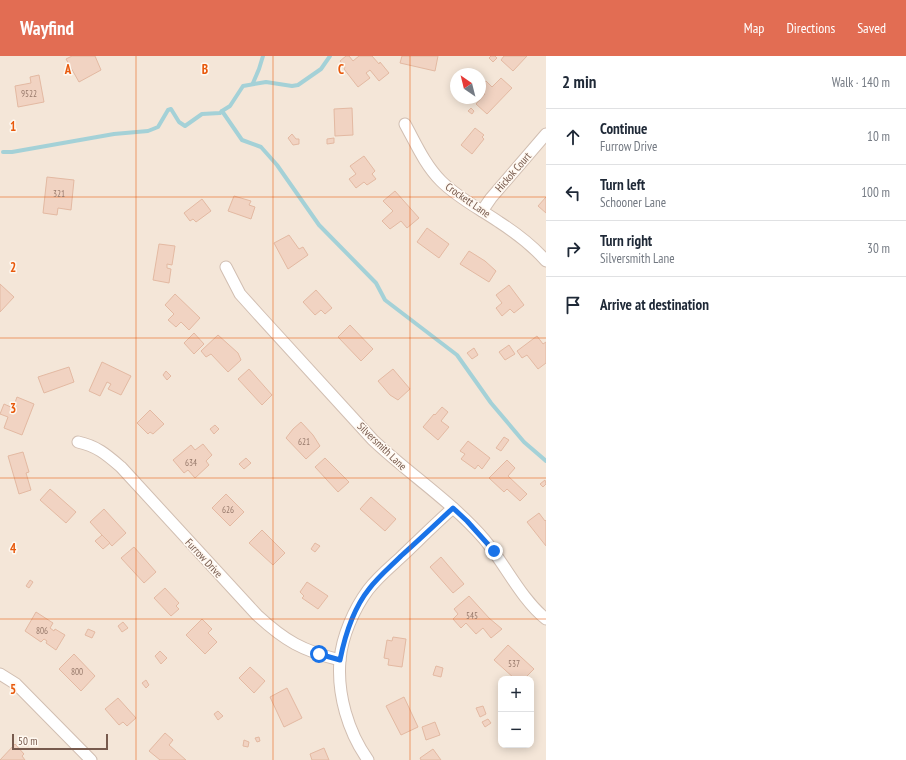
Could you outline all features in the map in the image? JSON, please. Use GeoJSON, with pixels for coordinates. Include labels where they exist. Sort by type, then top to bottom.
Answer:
{"type":"FeatureCollection","features":[{"type":"Feature","properties":{"kind":"street","name":"Crockett Lane"},"geometry":{"type":"LineString","coordinates":[[405,124],[428,167],[449,188],[529,244],[546,261]]}},
{"type":"Feature","properties":{"kind":"street","name":"Hickok Court"},"geometry":{"type":"LineString","coordinates":[[482,211],[491,198],[546,134]]}},
{"type":"Feature","properties":{"kind":"street","name":"Silversmith Lane"},"geometry":{"type":"LineString","coordinates":[[226,267],[240,294],[253,309],[373,440],[412,475],[453,508],[484,540],[536,609],[546,619]]}},
{"type":"Feature","properties":{"kind":"street","name":"Furrow Drive"},"geometry":{"type":"LineString","coordinates":[[78,442],[90,445],[104,452],[121,468],[269,627],[298,646],[340,660]]}},
{"type":"Feature","properties":{"kind":"street"},"geometry":{"type":"LineString","coordinates":[[368,760],[350,727],[341,694],[340,660],[348,627],[369,589],[381,575],[453,508]]}},
{"type":"Feature","properties":{"kind":"street"},"geometry":{"type":"LineString","coordinates":[[0,674],[16,684],[91,760]]}},
{"type":"Feature","properties":{"kind":"shaded area"},"geometry":{"type":"Polygon","coordinates":[[[0,56],[546,56],[546,760],[0,760],[0,56]]]}},
{"type":"Feature","properties":{"kind":"building"},"geometry":{"type":"Polygon","coordinates":[[[72,56],[95,56],[101,70],[79,82],[66,59],[72,56]]]}},
{"type":"Feature","properties":{"kind":"building"},"geometry":{"type":"Polygon","coordinates":[[[346,56],[349,56],[353,61],[359,56],[372,56],[379,64],[380,62],[389,73],[379,81],[370,70],[366,73],[370,78],[358,87],[344,69],[345,67],[340,61],[346,56]]]}},
{"type":"Feature","properties":{"kind":"building"},"geometry":{"type":"Polygon","coordinates":[[[402,56],[438,56],[435,71],[400,63],[402,56]]]}},
{"type":"Feature","properties":{"kind":"building"},"geometry":{"type":"Polygon","coordinates":[[[491,56],[495,56],[497,58],[493,62],[489,58],[491,56]]]}},
{"type":"Feature","properties":{"kind":"building"},"geometry":{"type":"Polygon","coordinates":[[[504,56],[527,56],[513,71],[501,60],[504,56]]]}},
{"type":"Feature","properties":{"kind":"building"},"geometry":{"type":"Polygon","coordinates":[[[39,75],[44,102],[18,107],[15,86],[31,83],[30,77],[39,75]]]}},
{"type":"Feature","properties":{"kind":"building"},"geometry":{"type":"Polygon","coordinates":[[[501,78],[512,88],[487,114],[476,104],[486,104],[486,81],[492,87],[501,78]]]}},
{"type":"Feature","properties":{"kind":"building"},"geometry":{"type":"Polygon","coordinates":[[[352,108],[353,135],[335,136],[334,109],[352,108]]]}},
{"type":"Feature","properties":{"kind":"building"},"geometry":{"type":"Polygon","coordinates":[[[471,108],[474,111],[472,114],[468,111],[471,108]]]}},
{"type":"Feature","properties":{"kind":"building"},"geometry":{"type":"Polygon","coordinates":[[[475,128],[484,135],[482,137],[484,139],[472,154],[461,145],[475,128]]]}},
{"type":"Feature","properties":{"kind":"building"},"geometry":{"type":"Polygon","coordinates":[[[292,134],[296,139],[299,139],[299,144],[293,145],[288,138],[292,134]]]}},
{"type":"Feature","properties":{"kind":"building"},"geometry":{"type":"Polygon","coordinates":[[[334,138],[334,143],[327,144],[327,139],[334,138]]]}},
{"type":"Feature","properties":{"kind":"building"},"geometry":{"type":"Polygon","coordinates":[[[364,156],[375,171],[372,174],[376,179],[367,185],[364,182],[356,188],[349,179],[356,174],[350,166],[364,156]]]}},
{"type":"Feature","properties":{"kind":"building"},"geometry":{"type":"Polygon","coordinates":[[[47,177],[74,180],[71,210],[58,208],[57,215],[43,213],[47,177]]]}},
{"type":"Feature","properties":{"kind":"building"},"geometry":{"type":"Polygon","coordinates":[[[395,191],[419,218],[407,228],[401,221],[390,229],[382,221],[393,211],[383,201],[395,191]]]}},
{"type":"Feature","properties":{"kind":"building"},"geometry":{"type":"Polygon","coordinates":[[[234,196],[251,201],[249,205],[255,207],[251,219],[228,211],[234,196]]]}},
{"type":"Feature","properties":{"kind":"building"},"geometry":{"type":"Polygon","coordinates":[[[546,197],[546,213],[538,206],[546,197]]]}},
{"type":"Feature","properties":{"kind":"building"},"geometry":{"type":"Polygon","coordinates":[[[202,199],[211,211],[196,222],[193,219],[190,221],[184,213],[202,199]]]}},
{"type":"Feature","properties":{"kind":"building"},"geometry":{"type":"Polygon","coordinates":[[[427,228],[449,244],[439,258],[417,242],[427,228]]]}},
{"type":"Feature","properties":{"kind":"building"},"geometry":{"type":"Polygon","coordinates":[[[289,235],[299,249],[303,247],[308,255],[288,269],[274,243],[289,235]]]}},
{"type":"Feature","properties":{"kind":"building"},"geometry":{"type":"Polygon","coordinates":[[[159,244],[175,246],[172,265],[167,264],[167,268],[171,269],[169,283],[153,280],[159,244]]]}},
{"type":"Feature","properties":{"kind":"building"},"geometry":{"type":"Polygon","coordinates":[[[469,251],[485,261],[496,271],[489,282],[460,264],[469,251]]]}},
{"type":"Feature","properties":{"kind":"building"},"geometry":{"type":"Polygon","coordinates":[[[0,284],[14,297],[0,312],[0,284]]]}},
{"type":"Feature","properties":{"kind":"building"},"geometry":{"type":"Polygon","coordinates":[[[509,285],[524,305],[514,313],[510,309],[502,316],[496,308],[502,303],[496,295],[509,285]]]}},
{"type":"Feature","properties":{"kind":"building"},"geometry":{"type":"Polygon","coordinates":[[[316,290],[332,308],[325,314],[321,310],[315,315],[303,302],[316,290]]]}},
{"type":"Feature","properties":{"kind":"building"},"geometry":{"type":"Polygon","coordinates":[[[175,294],[200,318],[189,330],[181,322],[176,327],[168,320],[174,314],[165,305],[175,294]]]}},
{"type":"Feature","properties":{"kind":"building"},"geometry":{"type":"Polygon","coordinates":[[[350,325],[373,349],[361,361],[338,337],[350,325]]]}},
{"type":"Feature","properties":{"kind":"building"},"geometry":{"type":"Polygon","coordinates":[[[194,333],[204,344],[194,354],[184,343],[194,333]]]}},
{"type":"Feature","properties":{"kind":"building"},"geometry":{"type":"Polygon","coordinates":[[[218,335],[238,353],[241,360],[228,372],[211,354],[206,357],[201,351],[218,335]]]}},
{"type":"Feature","properties":{"kind":"building"},"geometry":{"type":"Polygon","coordinates":[[[537,336],[543,344],[546,342],[546,363],[538,369],[527,355],[522,358],[517,351],[537,336]]]}},
{"type":"Feature","properties":{"kind":"building"},"geometry":{"type":"Polygon","coordinates":[[[509,345],[515,354],[505,360],[499,352],[509,345]]]}},
{"type":"Feature","properties":{"kind":"building"},"geometry":{"type":"Polygon","coordinates":[[[474,348],[478,355],[472,359],[467,353],[474,348]]]}},
{"type":"Feature","properties":{"kind":"building"},"geometry":{"type":"Polygon","coordinates":[[[102,362],[131,376],[121,395],[108,389],[111,384],[107,382],[100,396],[89,391],[102,362]]]}},
{"type":"Feature","properties":{"kind":"building"},"geometry":{"type":"Polygon","coordinates":[[[69,367],[74,382],[44,393],[38,377],[69,367]]]}},
{"type":"Feature","properties":{"kind":"building"},"geometry":{"type":"Polygon","coordinates":[[[249,369],[272,395],[262,405],[238,379],[249,369]]]}},
{"type":"Feature","properties":{"kind":"building"},"geometry":{"type":"Polygon","coordinates":[[[393,369],[410,389],[398,400],[390,395],[378,381],[393,369]]]}},
{"type":"Feature","properties":{"kind":"building"},"geometry":{"type":"Polygon","coordinates":[[[166,371],[171,376],[167,380],[163,375],[166,371]]]}},
{"type":"Feature","properties":{"kind":"building"},"geometry":{"type":"Polygon","coordinates":[[[17,397],[34,404],[22,435],[4,428],[8,417],[0,414],[4,404],[13,408],[17,397]]]}},
{"type":"Feature","properties":{"kind":"building"},"geometry":{"type":"Polygon","coordinates":[[[442,407],[448,412],[441,421],[449,427],[438,440],[423,427],[442,407]]]}},
{"type":"Feature","properties":{"kind":"building"},"geometry":{"type":"Polygon","coordinates":[[[150,410],[164,424],[153,434],[150,432],[148,434],[137,423],[150,410]]]}},
{"type":"Feature","properties":{"kind":"building"},"geometry":{"type":"Polygon","coordinates":[[[301,422],[313,435],[320,446],[306,459],[286,438],[301,422]]]}},
{"type":"Feature","properties":{"kind":"building"},"geometry":{"type":"Polygon","coordinates":[[[215,425],[219,429],[214,434],[210,429],[215,425]]]}},
{"type":"Feature","properties":{"kind":"building"},"geometry":{"type":"Polygon","coordinates":[[[504,437],[509,440],[501,451],[496,448],[504,437]]]}},
{"type":"Feature","properties":{"kind":"building"},"geometry":{"type":"Polygon","coordinates":[[[468,441],[490,458],[482,469],[478,465],[475,469],[461,459],[465,454],[460,451],[468,441]]]}},
{"type":"Feature","properties":{"kind":"building"},"geometry":{"type":"Polygon","coordinates":[[[203,444],[212,455],[206,461],[209,465],[195,478],[188,470],[184,473],[173,460],[191,445],[195,450],[203,444]]]}},
{"type":"Feature","properties":{"kind":"building"},"geometry":{"type":"Polygon","coordinates":[[[23,452],[29,472],[26,473],[31,490],[19,494],[8,456],[23,452]]]}},
{"type":"Feature","properties":{"kind":"building"},"geometry":{"type":"Polygon","coordinates":[[[246,458],[251,463],[244,469],[239,464],[246,458]]]}},
{"type":"Feature","properties":{"kind":"building"},"geometry":{"type":"Polygon","coordinates":[[[325,458],[349,482],[338,492],[315,467],[325,458]]]}},
{"type":"Feature","properties":{"kind":"building"},"geometry":{"type":"Polygon","coordinates":[[[507,460],[515,468],[508,476],[527,494],[520,501],[507,489],[504,492],[489,478],[507,460]]]}},
{"type":"Feature","properties":{"kind":"building"},"geometry":{"type":"Polygon","coordinates":[[[545,480],[546,484],[543,487],[540,484],[545,480]]]}},
{"type":"Feature","properties":{"kind":"building"},"geometry":{"type":"Polygon","coordinates":[[[50,489],[76,512],[66,523],[40,500],[50,489]]]}},
{"type":"Feature","properties":{"kind":"building"},"geometry":{"type":"Polygon","coordinates":[[[226,494],[244,512],[230,526],[212,508],[226,494]]]}},
{"type":"Feature","properties":{"kind":"building"},"geometry":{"type":"Polygon","coordinates":[[[371,497],[396,519],[385,531],[360,509],[371,497]]]}},
{"type":"Feature","properties":{"kind":"building"},"geometry":{"type":"Polygon","coordinates":[[[104,509],[126,533],[112,546],[90,522],[104,509]]]}},
{"type":"Feature","properties":{"kind":"building"},"geometry":{"type":"Polygon","coordinates":[[[539,513],[545,521],[546,520],[546,546],[527,522],[539,513]]]}},
{"type":"Feature","properties":{"kind":"building"},"geometry":{"type":"Polygon","coordinates":[[[262,530],[285,553],[273,565],[249,543],[262,530]]]}},
{"type":"Feature","properties":{"kind":"building"},"geometry":{"type":"Polygon","coordinates":[[[102,535],[110,543],[103,549],[95,541],[102,535]]]}},
{"type":"Feature","properties":{"kind":"building"},"geometry":{"type":"Polygon","coordinates":[[[315,543],[320,546],[315,552],[311,549],[315,543]]]}},
{"type":"Feature","properties":{"kind":"building"},"geometry":{"type":"Polygon","coordinates":[[[134,547],[156,572],[144,583],[121,558],[134,547]]]}},
{"type":"Feature","properties":{"kind":"building"},"geometry":{"type":"Polygon","coordinates":[[[441,557],[464,584],[453,593],[430,567],[441,557]]]}},
{"type":"Feature","properties":{"kind":"building"},"geometry":{"type":"Polygon","coordinates":[[[30,580],[33,582],[29,588],[26,586],[30,580]]]}},
{"type":"Feature","properties":{"kind":"building"},"geometry":{"type":"Polygon","coordinates":[[[307,582],[328,596],[318,609],[302,598],[304,596],[300,592],[307,582]]]}},
{"type":"Feature","properties":{"kind":"building"},"geometry":{"type":"Polygon","coordinates":[[[165,588],[179,603],[176,606],[179,609],[171,616],[154,598],[165,588]]]}},
{"type":"Feature","properties":{"kind":"building"},"geometry":{"type":"Polygon","coordinates":[[[469,596],[489,618],[502,629],[491,638],[483,628],[476,634],[466,623],[461,628],[453,619],[458,614],[454,609],[469,596]]]}},
{"type":"Feature","properties":{"kind":"building"},"geometry":{"type":"Polygon","coordinates":[[[36,612],[53,623],[50,628],[54,631],[55,629],[65,635],[56,650],[46,643],[47,641],[44,639],[41,642],[25,631],[36,612]]]}},
{"type":"Feature","properties":{"kind":"building"},"geometry":{"type":"Polygon","coordinates":[[[202,619],[212,629],[208,633],[217,642],[205,654],[186,635],[202,619]]]}},
{"type":"Feature","properties":{"kind":"building"},"geometry":{"type":"Polygon","coordinates":[[[123,622],[128,628],[122,632],[118,626],[123,622]]]}},
{"type":"Feature","properties":{"kind":"building"},"geometry":{"type":"Polygon","coordinates":[[[88,629],[95,632],[92,638],[85,635],[88,629]]]}},
{"type":"Feature","properties":{"kind":"building"},"geometry":{"type":"Polygon","coordinates":[[[393,637],[406,639],[402,667],[388,665],[389,659],[384,658],[387,640],[392,641],[393,637]]]}},
{"type":"Feature","properties":{"kind":"building"},"geometry":{"type":"Polygon","coordinates":[[[508,645],[534,669],[527,676],[512,676],[494,660],[508,645]]]}},
{"type":"Feature","properties":{"kind":"building"},"geometry":{"type":"Polygon","coordinates":[[[160,651],[167,658],[161,664],[155,656],[160,651]]]}},
{"type":"Feature","properties":{"kind":"building"},"geometry":{"type":"Polygon","coordinates":[[[74,654],[95,676],[81,691],[59,669],[74,654]]]}},
{"type":"Feature","properties":{"kind":"building"},"geometry":{"type":"Polygon","coordinates":[[[436,666],[443,668],[441,677],[433,675],[436,666]]]}},
{"type":"Feature","properties":{"kind":"building"},"geometry":{"type":"Polygon","coordinates":[[[250,667],[265,681],[254,693],[239,678],[250,667]]]}},
{"type":"Feature","properties":{"kind":"building"},"geometry":{"type":"Polygon","coordinates":[[[146,680],[149,685],[146,688],[142,683],[146,680]]]}},
{"type":"Feature","properties":{"kind":"building"},"geometry":{"type":"Polygon","coordinates":[[[287,688],[302,718],[284,727],[270,697],[287,688]]]}},
{"type":"Feature","properties":{"kind":"building"},"geometry":{"type":"Polygon","coordinates":[[[404,697],[418,727],[401,735],[386,706],[404,697]]]}},
{"type":"Feature","properties":{"kind":"building"},"geometry":{"type":"Polygon","coordinates":[[[118,698],[136,718],[127,726],[123,722],[119,725],[105,709],[118,698]]]}},
{"type":"Feature","properties":{"kind":"building"},"geometry":{"type":"Polygon","coordinates":[[[483,706],[486,714],[480,717],[476,708],[483,706]]]}},
{"type":"Feature","properties":{"kind":"building"},"geometry":{"type":"Polygon","coordinates":[[[218,711],[223,716],[218,720],[214,714],[218,711]]]}},
{"type":"Feature","properties":{"kind":"building"},"geometry":{"type":"Polygon","coordinates":[[[488,719],[491,723],[485,727],[482,722],[488,719]]]}},
{"type":"Feature","properties":{"kind":"building"},"geometry":{"type":"Polygon","coordinates":[[[435,722],[440,735],[426,740],[422,727],[435,722]]]}},
{"type":"Feature","properties":{"kind":"building"},"geometry":{"type":"Polygon","coordinates":[[[165,733],[173,740],[169,745],[186,760],[160,760],[149,751],[165,733]]]}},
{"type":"Feature","properties":{"kind":"building"},"geometry":{"type":"Polygon","coordinates":[[[259,737],[260,741],[257,742],[255,738],[259,737]]]}},
{"type":"Feature","properties":{"kind":"building"},"geometry":{"type":"Polygon","coordinates":[[[244,740],[249,742],[248,747],[243,746],[244,740]]]}},
{"type":"Feature","properties":{"kind":"building"},"geometry":{"type":"Polygon","coordinates":[[[15,744],[24,754],[22,756],[25,760],[0,760],[15,744]]]}},
{"type":"Feature","properties":{"kind":"building"},"geometry":{"type":"Polygon","coordinates":[[[324,748],[329,760],[312,760],[310,754],[324,748]]]}},
{"type":"Feature","properties":{"kind":"building"},"geometry":{"type":"Polygon","coordinates":[[[433,749],[441,760],[421,760],[420,758],[433,749]]]}},
{"type":"Feature","properties":{"kind":"waterway"},"geometry":{"type":"LineString","coordinates":[[253,83],[263,56]]}},
{"type":"Feature","properties":{"kind":"waterway"},"geometry":{"type":"LineString","coordinates":[[3,152],[12,152],[114,134],[148,131],[158,127],[168,110],[171,109],[179,122],[185,126],[202,114],[220,113],[230,106],[243,86],[266,82],[292,86],[298,85],[321,69],[330,56]]}},
{"type":"Feature","properties":{"kind":"waterway"},"geometry":{"type":"LineString","coordinates":[[222,111],[242,140],[261,147],[277,165],[319,225],[376,283],[385,300],[457,355],[491,403],[524,442],[546,461]]}},
{"type":"Feature","properties":{"kind":"route"},"geometry":{"type":"LineString","coordinates":[[319,654],[340,660],[348,627],[362,599],[369,589],[381,575],[453,508],[494,551]]}}]}
